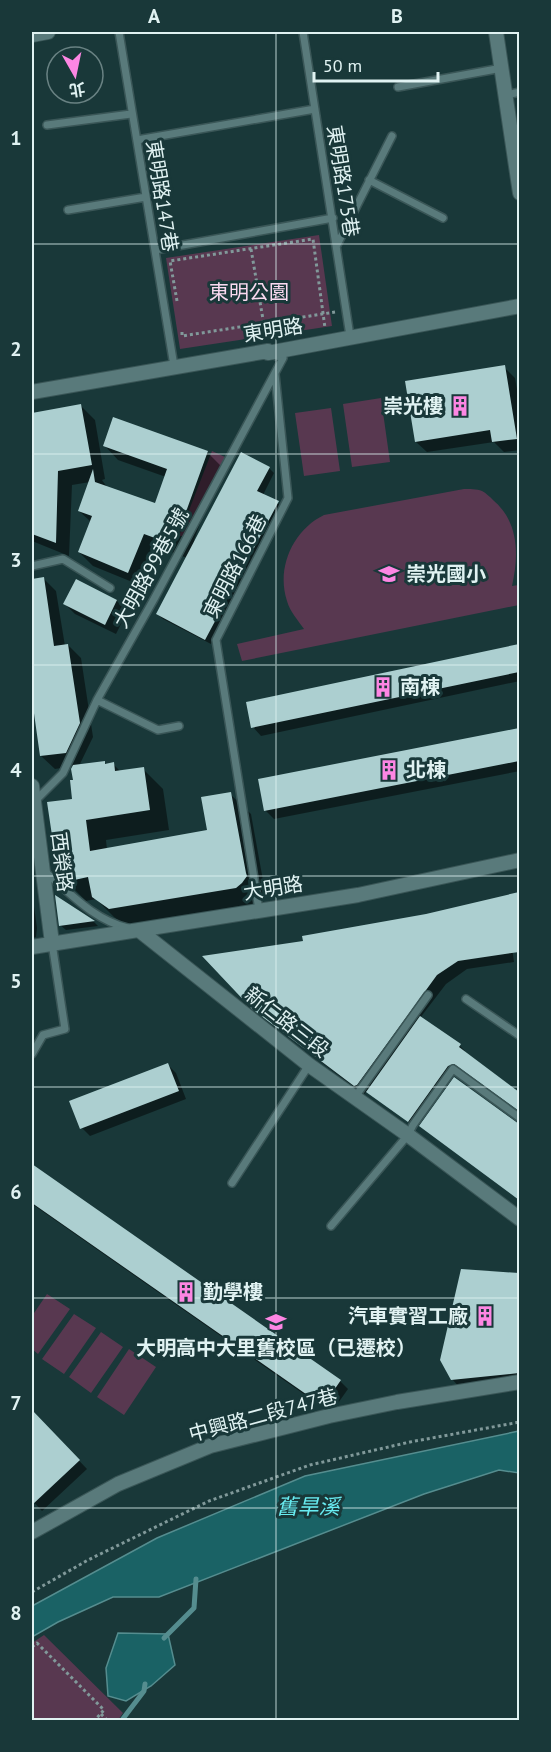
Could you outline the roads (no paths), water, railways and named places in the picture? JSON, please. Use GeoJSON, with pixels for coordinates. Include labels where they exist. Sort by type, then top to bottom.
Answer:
{"type":"FeatureCollection","features":[{"type":"Feature","properties":{"kind":"street"},"geometry":{"type":"LineString","coordinates":[[32,35],[48,32]]}},
{"type":"Feature","properties":{"kind":"street"},"geometry":{"type":"LineString","coordinates":[[496,32],[502,68],[513,94],[519,193]]}},
{"type":"Feature","properties":{"kind":"street","name":"東明路"},"geometry":{"type":"LineString","coordinates":[[32,392],[519,306]]}},
{"type":"Feature","properties":{"kind":"street","name":"西榮路"},"geometry":{"type":"LineString","coordinates":[[32,786],[52,943]]}},
{"type":"Feature","properties":{"kind":"street","name":"新仁路三段"},"geometry":{"type":"LineString","coordinates":[[32,858],[44,871]]}},
{"type":"Feature","properties":{"kind":"street","name":"大明路"},"geometry":{"type":"LineString","coordinates":[[32,947],[358,895],[519,860]]}},
{"type":"Feature","properties":{"kind":"street","name":"新仁路三段"},"geometry":{"type":"LineString","coordinates":[[140,931],[309,1065],[408,1135],[519,1219]]}},
{"type":"Feature","properties":{"kind":"street","name":"中興路二段747巷"},"geometry":{"type":"LineString","coordinates":[[32,1532],[117,1482],[221,1443],[441,1392],[519,1382]]}},
{"type":"Feature","properties":{"kind":"lane","name":"東明路147巷"},"geometry":{"type":"LineString","coordinates":[[119,32],[174,366]]}},
{"type":"Feature","properties":{"kind":"lane","name":"東明路175巷"},"geometry":{"type":"LineString","coordinates":[[303,32],[350,336]]}},
{"type":"Feature","properties":{"kind":"lane"},"geometry":{"type":"LineString","coordinates":[[398,87],[502,68]]}},
{"type":"Feature","properties":{"kind":"lane"},"geometry":{"type":"LineString","coordinates":[[137,140],[315,109]]}},
{"type":"Feature","properties":{"kind":"lane"},"geometry":{"type":"LineString","coordinates":[[47,125],[131,114]]}},
{"type":"Feature","properties":{"kind":"lane"},"geometry":{"type":"LineString","coordinates":[[337,245],[392,136]]}},
{"type":"Feature","properties":{"kind":"lane"},"geometry":{"type":"LineString","coordinates":[[369,180],[443,218]]}},
{"type":"Feature","properties":{"kind":"lane"},"geometry":{"type":"LineString","coordinates":[[68,210],[146,197]]}},
{"type":"Feature","properties":{"kind":"lane"},"geometry":{"type":"LineString","coordinates":[[154,250],[333,218]]}},
{"type":"Feature","properties":{"kind":"lane"},"geometry":{"type":"LineString","coordinates":[[268,352],[283,358],[275,374]]}},
{"type":"Feature","properties":{"kind":"lane","name":"大明路99巷5號"},"geometry":{"type":"LineString","coordinates":[[34,802],[63,773],[97,700],[275,374]]}},
{"type":"Feature","properties":{"kind":"lane","name":"東明路166巷"},"geometry":{"type":"LineString","coordinates":[[259,910],[216,640],[288,498],[275,374]]}},
{"type":"Feature","properties":{"kind":"lane"},"geometry":{"type":"LineString","coordinates":[[32,566],[63,559],[110,588]]}},
{"type":"Feature","properties":{"kind":"lane"},"geometry":{"type":"LineString","coordinates":[[97,700],[158,730],[179,726]]}},
{"type":"Feature","properties":{"kind":"lane","name":"新仁路三段"},"geometry":{"type":"LineString","coordinates":[[44,871],[93,913],[112,924],[140,931]]}},
{"type":"Feature","properties":{"kind":"lane"},"geometry":{"type":"LineString","coordinates":[[32,1054],[43,1035],[65,1029],[52,943]]}},
{"type":"Feature","properties":{"kind":"lane"},"geometry":{"type":"LineString","coordinates":[[355,1097],[428,995]]}},
{"type":"Feature","properties":{"kind":"lane"},"geometry":{"type":"LineString","coordinates":[[466,999],[519,1036]]}},
{"type":"Feature","properties":{"kind":"lane"},"geometry":{"type":"LineString","coordinates":[[232,1183],[309,1065]]}},
{"type":"Feature","properties":{"kind":"lane"},"geometry":{"type":"LineString","coordinates":[[331,1226],[408,1135],[453,1069],[519,1118]]}},
{"type":"Feature","properties":{"kind":"water","name":"舊旱溪"},"geometry":{"type":"Polygon","coordinates":[[[519,1431],[519,1473],[499,1470],[424,1494],[159,1597],[113,1597],[58,1622],[32,1637],[32,1606],[157,1538],[305,1476],[519,1431]]]}},
{"type":"Feature","properties":{"kind":"water"},"geometry":{"type":"Polygon","coordinates":[[[118,1633],[168,1634],[175,1665],[151,1686],[126,1701],[108,1696],[106,1668],[118,1633]]]}},
{"type":"Feature","properties":{"kind":"waterway"},"geometry":{"type":"LineString","coordinates":[[164,1638],[194,1608],[196,1579]]}},
{"type":"Feature","properties":{"kind":"waterway"},"geometry":{"type":"LineString","coordinates":[[122,1720],[144,1691],[145,1684]]}},
{"type":"Feature","properties":{"kind":"place","name":"崇光樓"},"geometry":{"type":"Point","coordinates":[460,406]}},
{"type":"Feature","properties":{"kind":"place","name":"崇光國小"},"geometry":{"type":"Point","coordinates":[389,574]}},
{"type":"Feature","properties":{"kind":"place","name":"南棟"},"geometry":{"type":"Point","coordinates":[383,687]}},
{"type":"Feature","properties":{"kind":"place","name":"北棟"},"geometry":{"type":"Point","coordinates":[389,770]}},
{"type":"Feature","properties":{"kind":"place","name":"勤學樓"},"geometry":{"type":"Point","coordinates":[186,1292]}},
{"type":"Feature","properties":{"kind":"place","name":"汽車實習工廠"},"geometry":{"type":"Point","coordinates":[485,1316]}},
{"type":"Feature","properties":{"kind":"place","name":"大明高中大里舊校區（已遷校）"},"geometry":{"type":"Point","coordinates":[276,1322]}},
{"type":"Feature","properties":{"kind":"park label","name":"東明公園"},"geometry":{"type":"Point","coordinates":[249,292]}}]}
